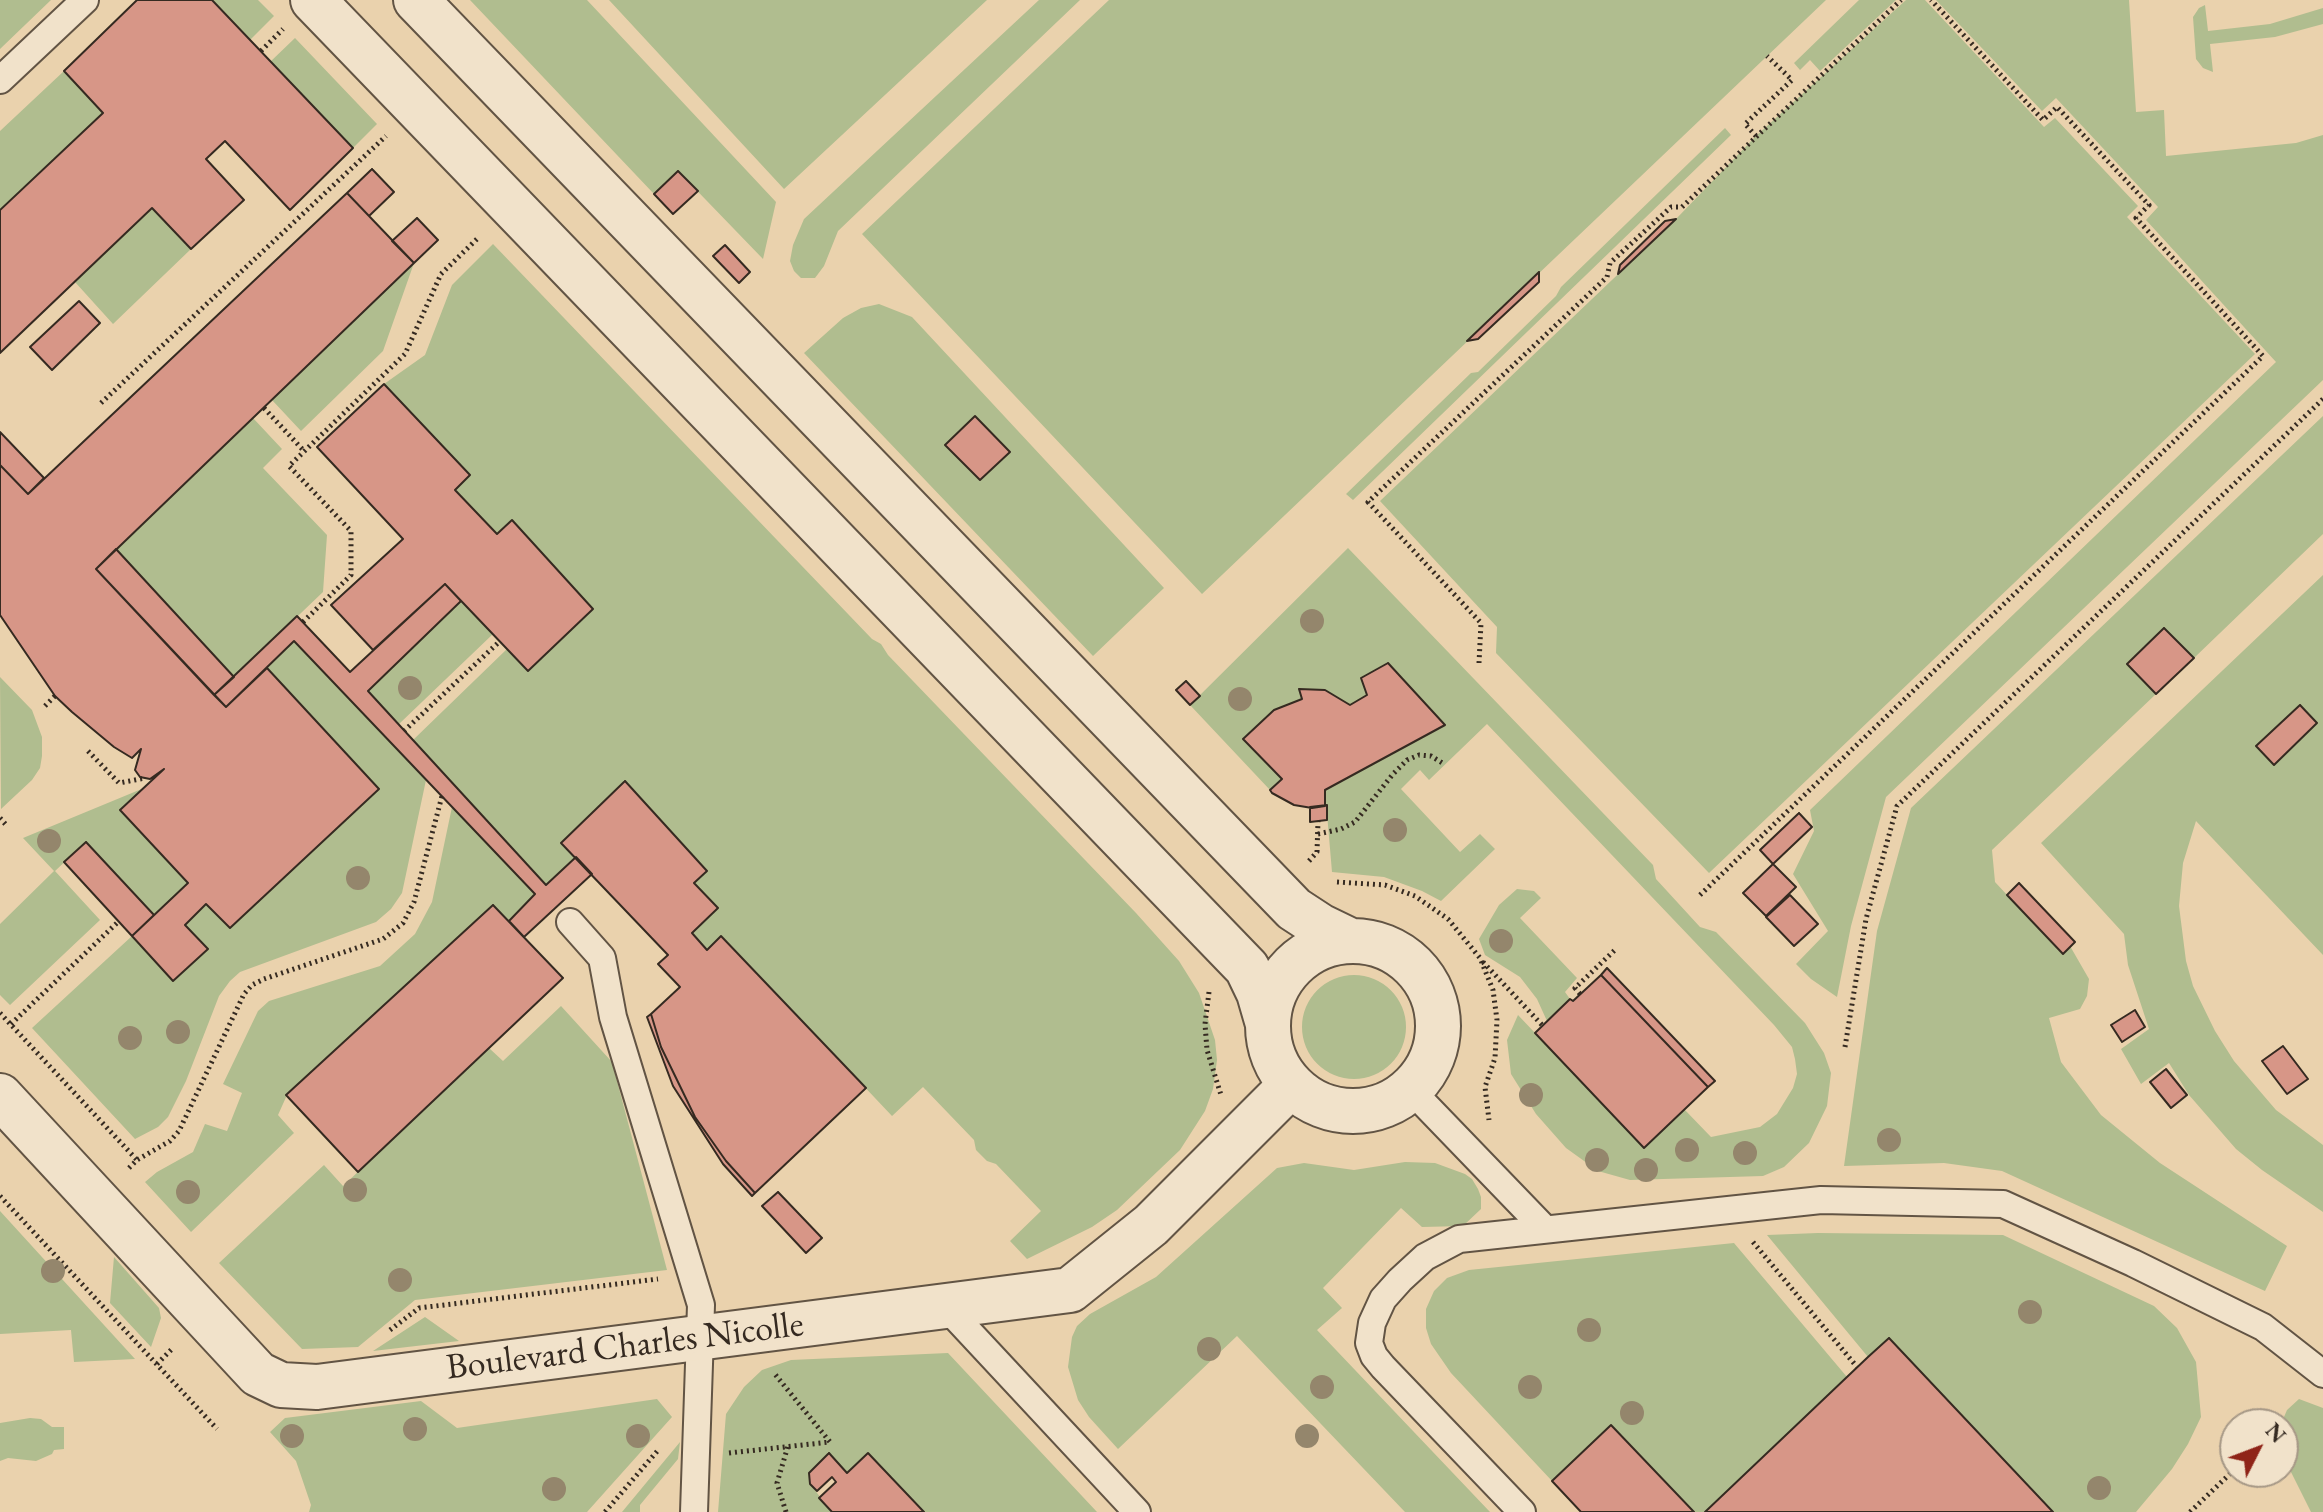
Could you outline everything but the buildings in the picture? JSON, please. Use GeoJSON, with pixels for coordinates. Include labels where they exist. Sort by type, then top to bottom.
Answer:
{"type":"FeatureCollection","features":[{"type":"Feature","properties":{"kind":"street"},"geometry":{"type":"LineString","coordinates":[[313,0],[1247,968],[1259,993],[1275,1061],[1291,1085],[1323,1106],[1346,1111],[1381,1107],[1411,1090],[1427,1071],[1437,1043],[1438,1014],[1428,985],[1410,962],[1391,949],[1351,941],[1319,947],[1292,966],[1274,995],[1268,1024]]}},
{"type":"Feature","properties":{"kind":"street"},"geometry":{"type":"LineString","coordinates":[[416,0],[1294,909],[1351,941]]}},
{"type":"Feature","properties":{"kind":"street","name":"Boulevard Charles Nicolle"},"geometry":{"type":"LineString","coordinates":[[0,1096],[258,1374],[281,1385],[317,1387],[1070,1290],[1151,1225],[1291,1085]]}},
{"type":"Feature","properties":{"kind":"lane"},"geometry":{"type":"LineString","coordinates":[[0,80],[85,0]]}},
{"type":"Feature","properties":{"kind":"lane"},"geometry":{"type":"LineString","coordinates":[[570,922],[602,958],[613,1017],[701,1305],[694,1512]]}},
{"type":"Feature","properties":{"kind":"lane"},"geometry":{"type":"LineString","coordinates":[[1411,1090],[1544,1228]]}},
{"type":"Feature","properties":{"kind":"lane"},"geometry":{"type":"LineString","coordinates":[[1522,1512],[1383,1367],[1369,1343],[1372,1323],[1383,1299],[1425,1257],[1459,1239],[1821,1200],[2003,1204],[2263,1327],[2323,1374]]}},
{"type":"Feature","properties":{"kind":"lane"},"geometry":{"type":"LineString","coordinates":[[945,1306],[1137,1512]]}},
{"type":"Feature","properties":{"kind":"path"},"geometry":{"type":"LineString","coordinates":[[1479,663],[1481,623],[1368,502],[1607,277],[1610,263],[1671,207],[1682,207],[1901,0]]}},
{"type":"Feature","properties":{"kind":"path"},"geometry":{"type":"LineString","coordinates":[[1700,895],[2263,356],[2136,218],[2149,205],[2057,107],[2043,120],[1931,0]]}},
{"type":"Feature","properties":{"kind":"path"},"geometry":{"type":"LineString","coordinates":[[1756,136],[1745,124],[1792,80],[1767,56]]}},
{"type":"Feature","properties":{"kind":"path"},"geometry":{"type":"LineString","coordinates":[[101,403],[416,107]]}},
{"type":"Feature","properties":{"kind":"path"},"geometry":{"type":"LineString","coordinates":[[303,622],[351,575],[351,531],[289,466],[405,354],[441,274],[511,206]]}},
{"type":"Feature","properties":{"kind":"path"},"geometry":{"type":"LineString","coordinates":[[1845,1047],[1866,919],[1897,806],[2323,399]]}},
{"type":"Feature","properties":{"kind":"path"},"geometry":{"type":"LineString","coordinates":[[264,408],[304,451]]}},
{"type":"Feature","properties":{"kind":"path"},"geometry":{"type":"LineString","coordinates":[[404,731],[500,641]]}},
{"type":"Feature","properties":{"kind":"path"},"geometry":{"type":"LineString","coordinates":[[45,706],[55,696]]}},
{"type":"Feature","properties":{"kind":"path"},"geometry":{"type":"LineString","coordinates":[[88,751],[119,783],[145,778]]}},
{"type":"Feature","properties":{"kind":"path"},"geometry":{"type":"LineString","coordinates":[[1318,834],[1355,822],[1407,760],[1419,755],[1431,756],[1444,764]]}},
{"type":"Feature","properties":{"kind":"path"},"geometry":{"type":"LineString","coordinates":[[97,1201],[137,1160],[170,1141],[179,1131],[244,994],[252,985],[383,939],[403,923],[414,902],[442,796]]}},
{"type":"Feature","properties":{"kind":"path"},"geometry":{"type":"LineString","coordinates":[[0,818],[7,826]]}},
{"type":"Feature","properties":{"kind":"path"},"geometry":{"type":"LineString","coordinates":[[1308,863],[1317,852],[1318,821]]}},
{"type":"Feature","properties":{"kind":"path"},"geometry":{"type":"LineString","coordinates":[[1335,882],[1385,885],[1415,896],[1448,919],[1542,1025]]}},
{"type":"Feature","properties":{"kind":"path"},"geometry":{"type":"LineString","coordinates":[[11,1024],[119,921]]}},
{"type":"Feature","properties":{"kind":"path"},"geometry":{"type":"LineString","coordinates":[[1580,994],[1575,988],[1617,948]]}},
{"type":"Feature","properties":{"kind":"path"},"geometry":{"type":"LineString","coordinates":[[1480,958],[1493,990],[1497,1020],[1495,1058],[1485,1087],[1490,1119]]}},
{"type":"Feature","properties":{"kind":"path"},"geometry":{"type":"LineString","coordinates":[[1210,987],[1205,1024],[1207,1050],[1218,1088],[1243,1135]]}},
{"type":"Feature","properties":{"kind":"path"},"geometry":{"type":"LineString","coordinates":[[0,1013],[137,1160]]}},
{"type":"Feature","properties":{"kind":"path"},"geometry":{"type":"LineString","coordinates":[[0,1196],[217,1429]]}},
{"type":"Feature","properties":{"kind":"path"},"geometry":{"type":"LineString","coordinates":[[1726,1210],[1857,1367]]}},
{"type":"Feature","properties":{"kind":"path"},"geometry":{"type":"LineString","coordinates":[[384,1335],[419,1308],[692,1275]]}},
{"type":"Feature","properties":{"kind":"path"},"geometry":{"type":"LineString","coordinates":[[696,1457],[830,1442],[768,1365]]}},
{"type":"Feature","properties":{"kind":"path"},"geometry":{"type":"LineString","coordinates":[[605,1512],[698,1404]]}},
{"type":"Feature","properties":{"kind":"path"},"geometry":{"type":"LineString","coordinates":[[786,1512],[777,1483],[788,1446]]}},
{"type":"Feature","properties":{"kind":"path"},"geometry":{"type":"LineString","coordinates":[[2190,1512],[2219,1484]]}},
{"type":"Feature","properties":{"kind":"green space"},"geometry":{"type":"Polygon","coordinates":[[[0,0],[51,0],[0,49],[0,0]]]}},
{"type":"Feature","properties":{"kind":"green space"},"geometry":{"type":"Polygon","coordinates":[[[212,0],[258,0],[274,16],[250,40],[212,0]]]}},
{"type":"Feature","properties":{"kind":"green space"},"geometry":{"type":"Polygon","coordinates":[[[470,0],[587,0],[776,202],[763,259],[678,171],[654,194],[470,0]]]}},
{"type":"Feature","properties":{"kind":"green space"},"geometry":{"type":"Polygon","coordinates":[[[609,0],[987,0],[784,189],[609,0]]]}},
{"type":"Feature","properties":{"kind":"green space"},"geometry":{"type":"Polygon","coordinates":[[[1039,0],[1080,0],[838,231],[824,266],[815,278],[801,278],[790,261],[804,219],[1039,0]]]}},
{"type":"Feature","properties":{"kind":"green space"},"geometry":{"type":"Polygon","coordinates":[[[1109,0],[1826,0],[1202,594],[862,234],[1109,0]]]}},
{"type":"Feature","properties":{"kind":"green space"},"geometry":{"type":"Polygon","coordinates":[[[1859,0],[1896,0],[1820,71],[1810,60],[1800,70],[1794,63],[1859,0]]]}},
{"type":"Feature","properties":{"kind":"green space"},"geometry":{"type":"Polygon","coordinates":[[[1906,0],[1925,0],[2044,127],[2055,118],[2138,206],[2127,217],[2255,354],[1709,873],[1496,653],[1497,627],[1380,501],[1676,219],[1756,136],[1906,0]]]}},
{"type":"Feature","properties":{"kind":"green space"},"geometry":{"type":"Polygon","coordinates":[[[1936,0],[2129,0],[2136,112],[2164,110],[2166,156],[2296,143],[2323,135],[2323,380],[1886,797],[1851,926],[1837,997],[1796,964],[1828,931],[1793,874],[1814,831],[1810,810],[2276,362],[2146,220],[2158,207],[2056,98],[2042,111],[1936,0]]]}},
{"type":"Feature","properties":{"kind":"green space"},"geometry":{"type":"Polygon","coordinates":[[[2205,5],[2208,31],[2270,24],[2323,8],[2323,24],[2275,37],[2210,44],[2213,72],[2203,68],[2196,59],[2193,17],[2205,5]]]}},
{"type":"Feature","properties":{"kind":"green space"},"geometry":{"type":"Polygon","coordinates":[[[295,38],[377,124],[353,148],[270,62],[295,38]]]}},
{"type":"Feature","properties":{"kind":"green space"},"geometry":{"type":"Polygon","coordinates":[[[64,71],[103,113],[0,210],[0,131],[64,71]]]}},
{"type":"Feature","properties":{"kind":"green space"},"geometry":{"type":"Polygon","coordinates":[[[1725,128],[1731,135],[1353,500],[1346,494],[1471,373],[1478,372],[1725,128]]]}},
{"type":"Feature","properties":{"kind":"green space"},"geometry":{"type":"Polygon","coordinates":[[[152,208],[191,249],[113,324],[75,282],[152,208]]]}},
{"type":"Feature","properties":{"kind":"green space"},"geometry":{"type":"Polygon","coordinates":[[[493,244],[872,639],[881,644],[888,655],[1136,913],[1179,961],[1199,993],[1215,1040],[1217,1060],[1213,1089],[1205,1111],[1180,1150],[1117,1210],[1092,1227],[1027,1259],[1010,1241],[1041,1211],[996,1164],[987,1161],[976,1150],[974,1140],[923,1087],[892,1116],[722,936],[707,950],[692,933],[718,908],[694,883],[707,870],[625,782],[562,842],[576,857],[546,885],[413,740],[507,649],[528,671],[584,617],[574,604],[576,590],[565,578],[497,534],[455,490],[470,475],[456,460],[425,448],[416,418],[384,384],[425,355],[452,285],[493,244]]]}},
{"type":"Feature","properties":{"kind":"green space"},"geometry":{"type":"Polygon","coordinates":[[[414,263],[383,351],[301,431],[272,400],[414,263]]]}},
{"type":"Feature","properties":{"kind":"green space"},"geometry":{"type":"Polygon","coordinates":[[[879,304],[912,317],[1164,588],[1093,656],[804,353],[843,318],[861,308],[879,304]]]}},
{"type":"Feature","properties":{"kind":"green space"},"geometry":{"type":"Polygon","coordinates":[[[2323,416],[2323,534],[2194,658],[2164,628],[2127,663],[2156,694],[1992,850],[1995,882],[2062,954],[2070,946],[2089,979],[2087,996],[2080,1009],[2049,1018],[2061,1062],[2101,1115],[2160,1163],[2287,1246],[2265,1291],[2002,1171],[1944,1163],[1844,1166],[1877,931],[1911,808],[2323,416]]]}},
{"type":"Feature","properties":{"kind":"green space"},"geometry":{"type":"Polygon","coordinates":[[[253,418],[282,449],[263,468],[327,535],[323,592],[234,677],[116,549],[253,418]]]}},
{"type":"Feature","properties":{"kind":"green space"},"geometry":{"type":"Polygon","coordinates":[[[1348,548],[1653,865],[1656,879],[1700,927],[1716,932],[1805,1023],[1824,1053],[1831,1073],[1827,1106],[1809,1143],[1784,1167],[1763,1176],[1630,1180],[1598,1171],[1566,1148],[1536,1114],[1511,1074],[1507,1040],[1518,1015],[1644,1148],[1684,1109],[1711,1137],[1760,1127],[1777,1114],[1793,1088],[1797,1074],[1792,1047],[1774,1025],[1487,724],[1429,780],[1420,770],[1401,789],[1460,852],[1480,834],[1495,849],[1441,901],[1384,877],[1332,872],[1325,790],[1445,725],[1388,663],[1361,678],[1367,695],[1350,705],[1325,690],[1300,689],[1302,699],[1274,710],[1243,738],[1282,779],[1270,790],[1190,705],[1348,548]]]}},
{"type":"Feature","properties":{"kind":"green space"},"geometry":{"type":"Polygon","coordinates":[[[2323,575],[2323,955],[2196,821],[2183,863],[2179,906],[2186,961],[2193,986],[2215,1031],[2234,1061],[2276,1110],[2323,1145],[2323,1212],[2236,1149],[2189,1095],[2169,1063],[2141,1084],[2121,1049],[2149,1029],[2128,965],[2124,934],[2041,843],[2323,575]]]}},
{"type":"Feature","properties":{"kind":"green space"},"geometry":{"type":"Polygon","coordinates":[[[461,601],[493,634],[399,724],[368,691],[461,601]]]}},
{"type":"Feature","properties":{"kind":"green space"},"geometry":{"type":"Polygon","coordinates":[[[294,641],[426,780],[402,893],[391,909],[376,922],[240,972],[230,981],[219,996],[186,1081],[168,1117],[158,1127],[135,1139],[32,1028],[132,936],[174,981],[207,949],[185,925],[206,904],[379,789],[267,668],[294,641]]]}},
{"type":"Feature","properties":{"kind":"green space"},"geometry":{"type":"Polygon","coordinates":[[[0,677],[32,710],[42,737],[40,768],[32,780],[1,809],[0,677]]]}},
{"type":"Feature","properties":{"kind":"green space"},"geometry":{"type":"Polygon","coordinates":[[[144,788],[120,811],[188,883],[154,915],[86,842],[55,871],[100,920],[10,1005],[0,995],[0,924],[54,871],[23,838],[144,788]]]}},
{"type":"Feature","properties":{"kind":"green space"},"geometry":{"type":"Polygon","coordinates":[[[452,807],[535,894],[509,921],[493,905],[287,1095],[278,1115],[294,1133],[191,1232],[145,1182],[193,1152],[205,1124],[227,1131],[242,1093],[223,1084],[258,1011],[269,1001],[380,966],[415,934],[432,902],[452,807]]]}},
{"type":"Feature","properties":{"kind":"green space"},"geometry":{"type":"Polygon","coordinates":[[[1517,889],[1534,891],[1541,898],[1520,918],[1577,978],[1565,992],[1570,999],[1547,1021],[1537,999],[1520,977],[1485,955],[1479,939],[1499,905],[1517,889]]]}},
{"type":"Feature","properties":{"kind":"green space"},"geometry":{"type":"Polygon","coordinates":[[[1354,975],[1374,979],[1391,990],[1402,1007],[1406,1027],[1402,1047],[1391,1064],[1374,1075],[1354,1079],[1334,1075],[1317,1064],[1306,1047],[1302,1027],[1306,1007],[1317,990],[1334,979],[1354,975]]]}},
{"type":"Feature","properties":{"kind":"green space"},"geometry":{"type":"Polygon","coordinates":[[[561,1006],[612,1062],[667,1270],[415,1300],[358,1347],[302,1349],[219,1263],[324,1165],[343,1186],[489,1048],[503,1061],[561,1006]]]}},
{"type":"Feature","properties":{"kind":"green space"},"geometry":{"type":"Polygon","coordinates":[[[1405,1162],[1435,1163],[1465,1174],[1478,1189],[1481,1209],[1463,1226],[1422,1227],[1401,1208],[1323,1288],[1342,1308],[1317,1330],[1490,1512],[1405,1512],[1237,1336],[1118,1449],[1089,1417],[1078,1400],[1068,1367],[1072,1337],[1077,1326],[1090,1314],[1156,1277],[1277,1168],[1304,1163],[1354,1170],[1405,1162]]]}},
{"type":"Feature","properties":{"kind":"green space"},"geometry":{"type":"Polygon","coordinates":[[[0,1211],[135,1359],[74,1362],[71,1330],[0,1334],[0,1211]]]}},
{"type":"Feature","properties":{"kind":"green space"},"geometry":{"type":"Polygon","coordinates":[[[1767,1235],[2003,1235],[2154,1306],[2177,1328],[2196,1362],[2201,1417],[2188,1444],[2172,1469],[2136,1512],[2053,1512],[1889,1338],[1868,1357],[1767,1235]]]}},
{"type":"Feature","properties":{"kind":"green space"},"geometry":{"type":"Polygon","coordinates":[[[1734,1243],[1847,1377],[1705,1512],[1694,1512],[1612,1425],[1552,1481],[1451,1373],[1431,1344],[1426,1328],[1426,1309],[1434,1291],[1447,1278],[1469,1270],[1734,1243]]]}},
{"type":"Feature","properties":{"kind":"green space"},"geometry":{"type":"Polygon","coordinates":[[[114,1257],[159,1308],[161,1318],[151,1347],[110,1303],[114,1257]]]}},
{"type":"Feature","properties":{"kind":"green space"},"geometry":{"type":"Polygon","coordinates":[[[425,1317],[459,1341],[373,1351],[425,1317]]]}},
{"type":"Feature","properties":{"kind":"green space"},"geometry":{"type":"Polygon","coordinates":[[[948,1353],[1097,1512],[924,1512],[868,1453],[847,1473],[829,1454],[809,1473],[810,1484],[832,1512],[718,1512],[726,1414],[744,1387],[762,1370],[791,1360],[948,1353]]]}},
{"type":"Feature","properties":{"kind":"green space"},"geometry":{"type":"Polygon","coordinates":[[[657,1399],[672,1417],[587,1512],[309,1512],[311,1505],[296,1461],[270,1432],[285,1418],[421,1401],[457,1428],[657,1399]]]}},
{"type":"Feature","properties":{"kind":"green space"},"geometry":{"type":"Polygon","coordinates":[[[2299,1399],[2323,1408],[2323,1512],[2311,1512],[2299,1488],[2299,1408],[2289,1408],[2299,1399]]]}},
{"type":"Feature","properties":{"kind":"green space"},"geometry":{"type":"Polygon","coordinates":[[[41,1419],[52,1427],[64,1427],[64,1449],[54,1450],[36,1461],[8,1458],[0,1461],[0,1423],[41,1419]]]}},
{"type":"Feature","properties":{"kind":"green space"},"geometry":{"type":"Polygon","coordinates":[[[680,1442],[678,1459],[640,1505],[640,1512],[622,1512],[680,1442]]]}}]}
